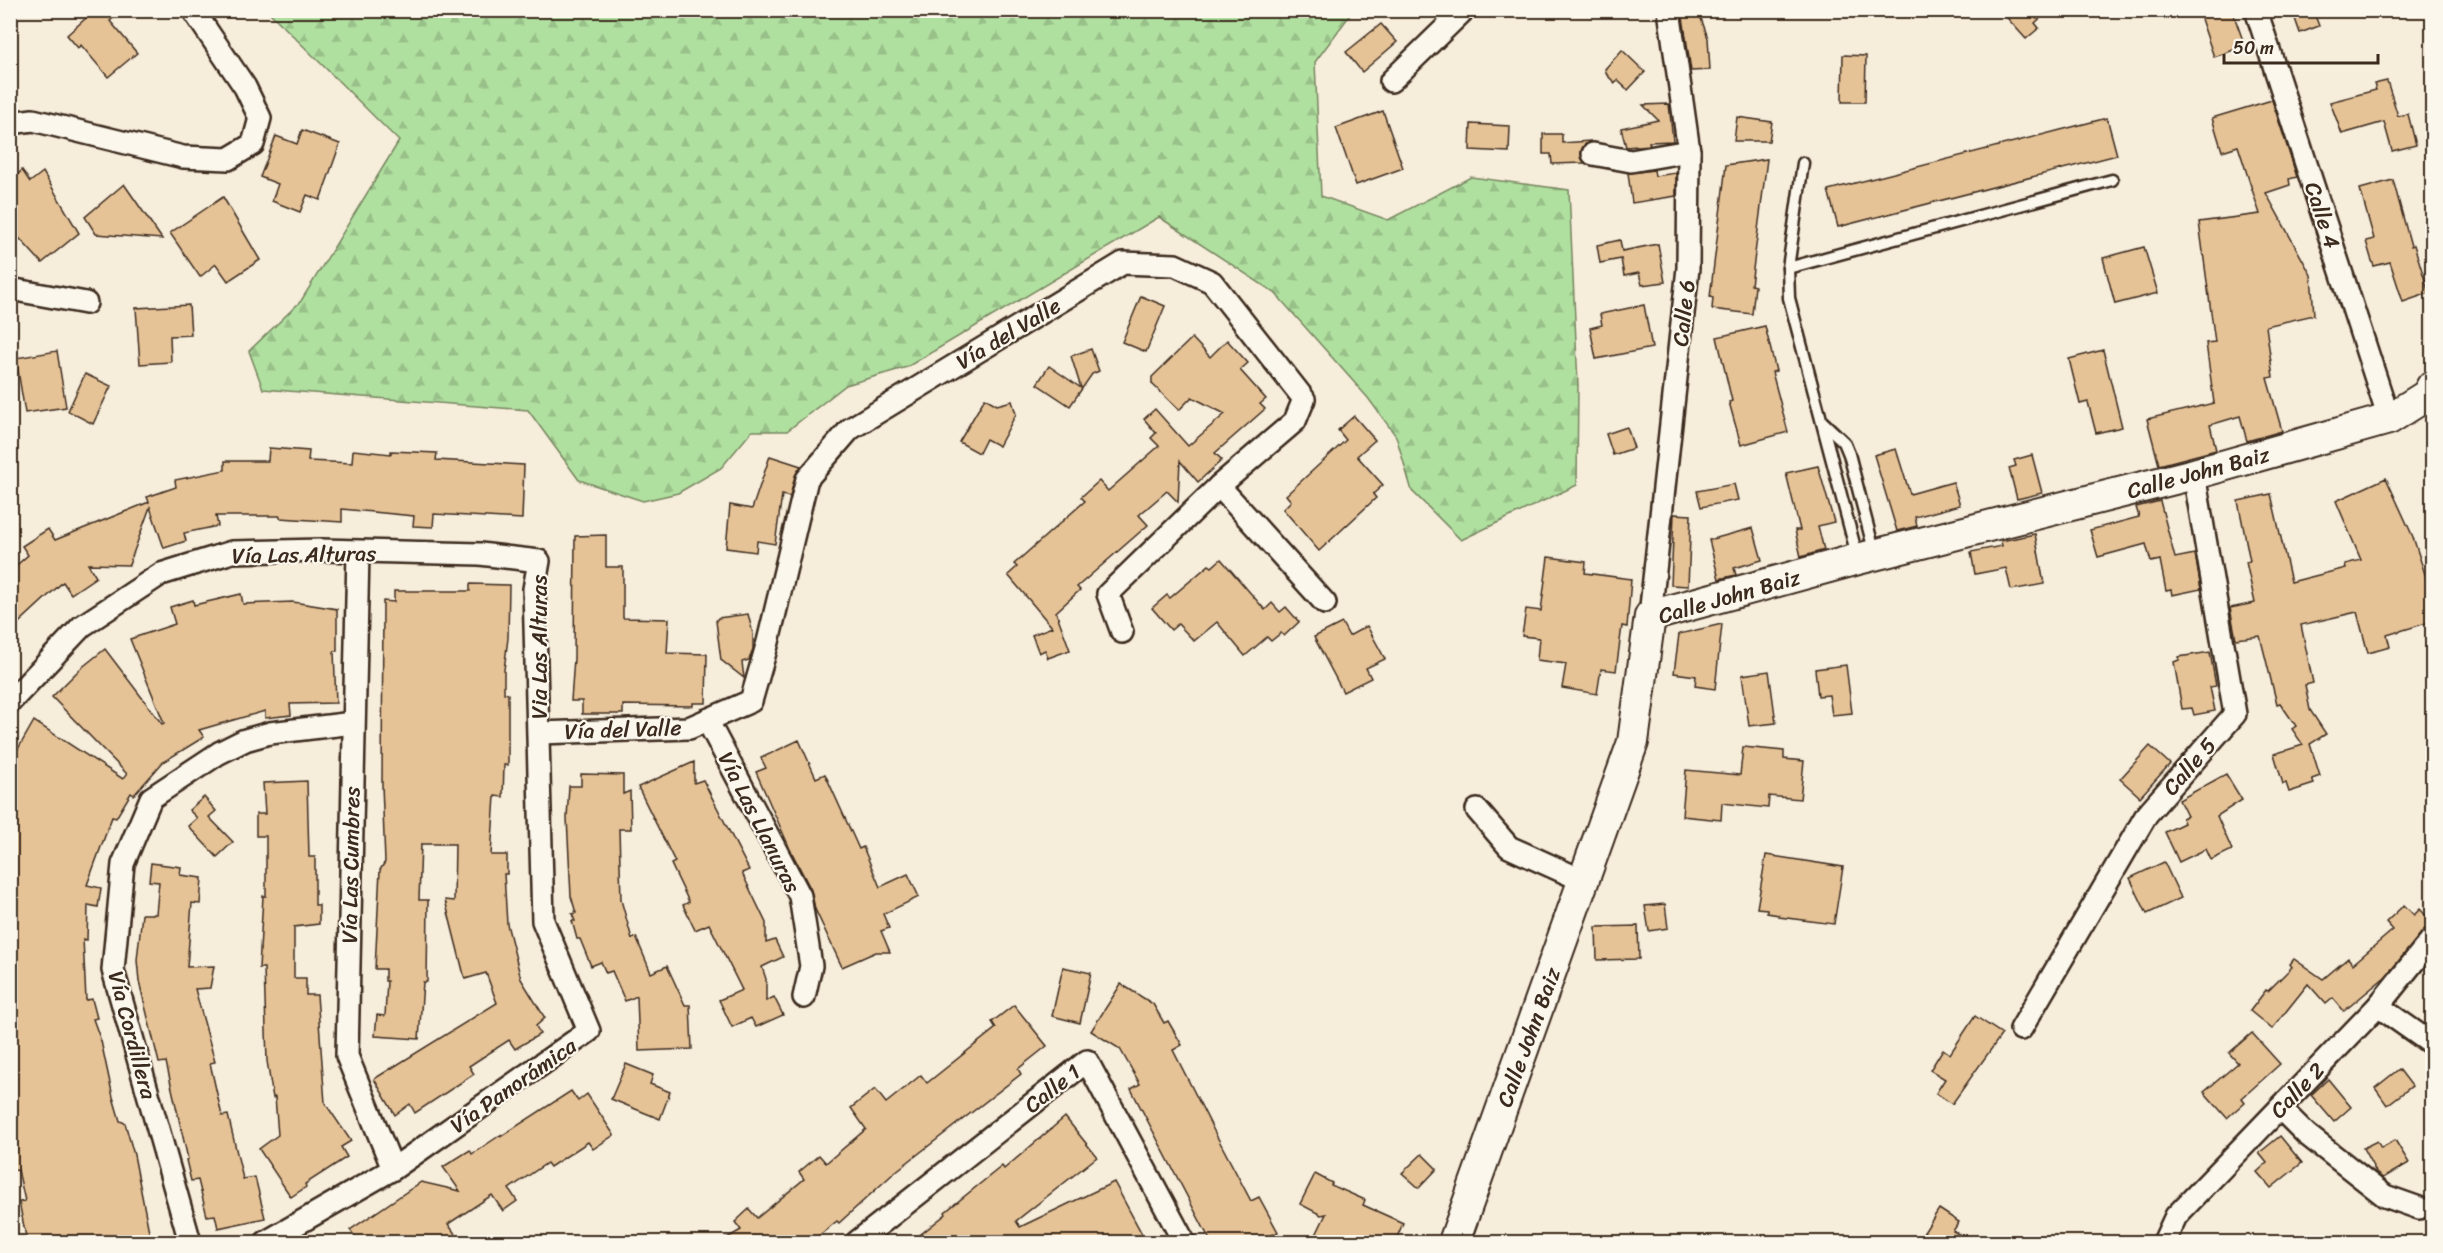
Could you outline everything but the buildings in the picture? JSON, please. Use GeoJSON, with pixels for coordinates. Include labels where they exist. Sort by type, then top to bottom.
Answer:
{"type":"FeatureCollection","features":[{"type":"Feature","properties":{"kind":"street"},"geometry":{"type":"LineString","coordinates":[[10,123],[33,120],[183,157],[228,159],[253,144],[260,118],[245,87],[193,10]]}},
{"type":"Feature","properties":{"kind":"street"},"geometry":{"type":"LineString","coordinates":[[1391,81],[1464,10]]}},
{"type":"Feature","properties":{"kind":"street","name":"Calle 6"},"geometry":{"type":"LineString","coordinates":[[1650,616],[1688,268],[1689,151],[1669,10]]}},
{"type":"Feature","properties":{"kind":"street","name":"Calle 4"},"geometry":{"type":"LineString","coordinates":[[2256,10],[2389,419]]}},
{"type":"Feature","properties":{"kind":"street"},"geometry":{"type":"LineString","coordinates":[[1593,154],[1631,161],[1689,151]]}},
{"type":"Feature","properties":{"kind":"street","name":"Vía del Valle"},"geometry":{"type":"LineString","coordinates":[[539,733],[689,728],[751,701],[768,642],[807,479],[850,429],[1123,263],[1175,265],[1212,282],[1304,399],[1295,421],[1219,486],[1107,594],[1122,633]]}},
{"type":"Feature","properties":{"kind":"street"},"geometry":{"type":"LineString","coordinates":[[10,289],[87,303]]}},
{"type":"Feature","properties":{"kind":"street","name":"Calle John Baiz"},"geometry":{"type":"LineString","coordinates":[[1454,1242],[1634,742],[1650,616],[1867,557],[2194,474],[2389,419],[2427,396],[2433,386]]}},
{"type":"Feature","properties":{"kind":"street","name":"Calle 5"},"geometry":{"type":"LineString","coordinates":[[2021,1029],[2147,814],[2235,714],[2194,474]]}},
{"type":"Feature","properties":{"kind":"street"},"geometry":{"type":"LineString","coordinates":[[1219,486],[1325,603]]}},
{"type":"Feature","properties":{"kind":"street","name":"Vía Las Alturas"},"geometry":{"type":"LineString","coordinates":[[10,702],[82,626],[161,574],[232,552],[321,550],[480,554],[539,561]]}},
{"type":"Feature","properties":{"kind":"street","name":"Vía Las Cumbres"},"geometry":{"type":"LineString","coordinates":[[358,552],[347,1056],[393,1168]]}},
{"type":"Feature","properties":{"kind":"street","name":"Via Las Alturas"},"geometry":{"type":"LineString","coordinates":[[539,561],[534,589],[539,733]]}},
{"type":"Feature","properties":{"kind":"street","name":"Vía Las Llanuras"},"geometry":{"type":"LineString","coordinates":[[707,720],[800,896],[811,966],[804,997]]}},
{"type":"Feature","properties":{"kind":"street","name":"Vía Cordillera"},"geometry":{"type":"LineString","coordinates":[[190,1242],[113,970],[123,864],[151,798],[219,753],[245,740],[270,733],[353,723]]}},
{"type":"Feature","properties":{"kind":"street","name":"Vía Panorámica"},"geometry":{"type":"LineString","coordinates":[[266,1242],[393,1168],[589,1031],[543,921],[539,733]]}},
{"type":"Feature","properties":{"kind":"street"},"geometry":{"type":"LineString","coordinates":[[1477,810],[1509,848],[1584,881]]}},
{"type":"Feature","properties":{"kind":"street","name":"Calle 2"},"geometry":{"type":"LineString","coordinates":[[2164,1242],[2176,1216],[2378,1006],[2433,939]]}},
{"type":"Feature","properties":{"kind":"street"},"geometry":{"type":"LineString","coordinates":[[2378,1006],[2433,1044]]}},
{"type":"Feature","properties":{"kind":"street","name":"Calle 1"},"geometry":{"type":"LineString","coordinates":[[857,1242],[1087,1061],[1184,1242]]}},
{"type":"Feature","properties":{"kind":"street"},"geometry":{"type":"LineString","coordinates":[[2280,1108],[2306,1134],[2385,1196],[2420,1208]]}},
{"type":"Feature","properties":{"kind":"lane"},"geometry":{"type":"LineString","coordinates":[[1803,163],[1788,268],[1789,298],[1824,423],[1829,452],[1867,557]]}},
{"type":"Feature","properties":{"kind":"lane"},"geometry":{"type":"LineString","coordinates":[[1788,268],[2112,180]]}},
{"type":"Feature","properties":{"kind":"lane"},"geometry":{"type":"LineString","coordinates":[[1824,423],[1844,442],[1849,454],[1867,557]]}},
{"type":"Feature","properties":{"kind":"green space"},"geometry":{"type":"Polygon","coordinates":[[[268,11],[1353,11],[1315,62],[1321,196],[1388,220],[1471,177],[1569,190],[1578,385],[1577,485],[1461,540],[1412,491],[1396,436],[1368,398],[1275,293],[1159,217],[907,367],[846,385],[787,431],[752,431],[721,468],[678,493],[643,501],[579,480],[528,410],[263,389],[249,351],[301,301],[399,141],[268,11]]]}}]}
